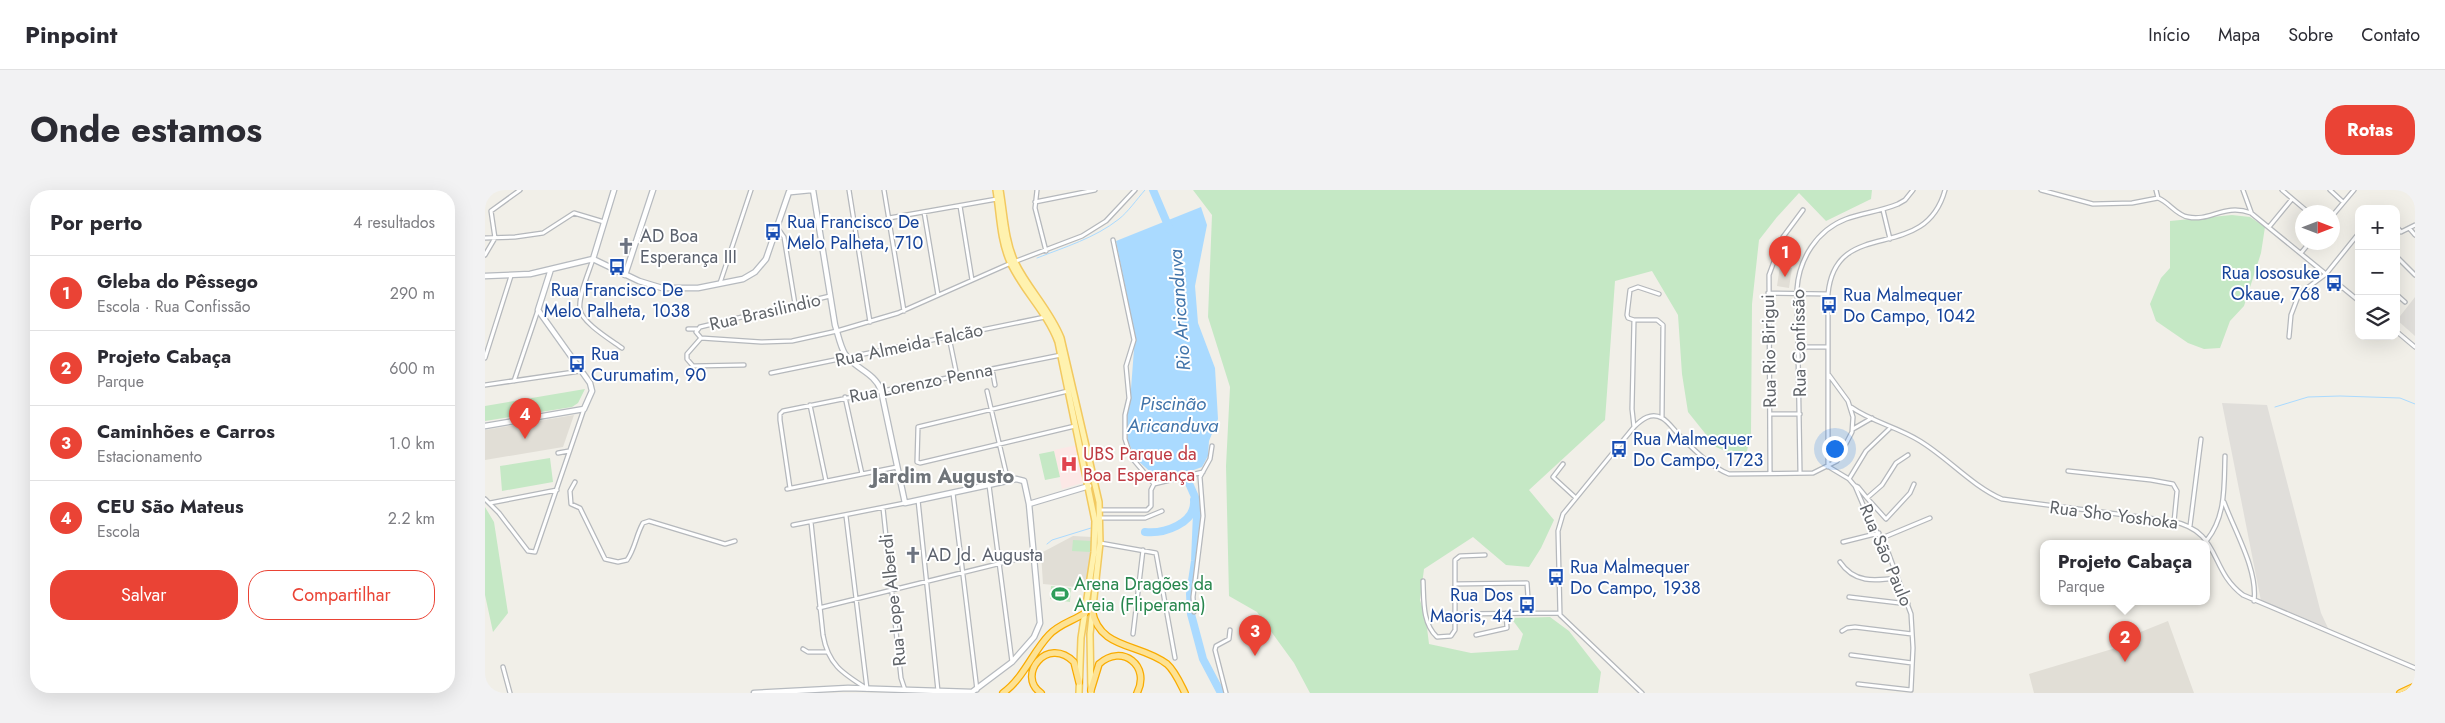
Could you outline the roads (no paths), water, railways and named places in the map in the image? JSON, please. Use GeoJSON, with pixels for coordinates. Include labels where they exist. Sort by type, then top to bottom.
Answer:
{"type":"FeatureCollection","features":[{"type":"Feature","properties":{"kind":"highway"},"geometry":{"type":"LineString","coordinates":[[1092,610],[1096,626],[1104,636],[1149,654],[1167,664],[1185,693]]}},
{"type":"Feature","properties":{"kind":"highway"},"geometry":{"type":"LineString","coordinates":[[1003,693],[1015,683],[1051,633],[1061,625],[1085,613]]}},
{"type":"Feature","properties":{"kind":"highway"},"geometry":{"type":"LineString","coordinates":[[1041,693],[1033,684],[1033,671],[1038,660],[1050,653],[1069,657],[1075,663],[1079,682]]}},
{"type":"Feature","properties":{"kind":"highway"},"geometry":{"type":"LineString","coordinates":[[1091,692],[1101,662],[1110,656],[1121,655],[1133,660],[1140,670],[1140,684],[1137,693]]}},
{"type":"Feature","properties":{"kind":"highway"},"geometry":{"type":"LineString","coordinates":[[2401,693],[2415,686]]}},
{"type":"Feature","properties":{"kind":"main road"},"geometry":{"type":"LineString","coordinates":[[996,190],[1003,239],[1013,262],[1046,317],[1055,335],[1061,355],[1095,521],[1094,552],[1085,613],[1079,692]]}},
{"type":"Feature","properties":{"kind":"main road"},"geometry":{"type":"LineString","coordinates":[[1000,190],[1013,262],[1051,316],[1061,338],[1098,491],[1100,543],[1090,634],[1091,692]]}},
{"type":"Feature","properties":{"kind":"main road"},"geometry":{"type":"LineString","coordinates":[[1089,486],[1094,489],[1100,510]]}},
{"type":"Feature","properties":{"kind":"street"},"geometry":{"type":"LineString","coordinates":[[485,255],[495,238],[491,211],[519,190]]}},
{"type":"Feature","properties":{"kind":"street"},"geometry":{"type":"LineString","coordinates":[[614,190],[580,303],[580,311],[587,321],[622,348]]}},
{"type":"Feature","properties":{"kind":"street"},"geometry":{"type":"LineString","coordinates":[[625,275],[653,190]]}},
{"type":"Feature","properties":{"kind":"street"},"geometry":{"type":"LineString","coordinates":[[720,283],[751,190]]}},
{"type":"Feature","properties":{"kind":"street"},"geometry":{"type":"LineString","coordinates":[[485,276],[511,276],[593,259],[650,285],[672,289],[698,288],[743,278],[759,268],[766,259],[789,191],[812,190],[837,331],[848,358],[875,379],[881,390],[905,503]]}},
{"type":"Feature","properties":{"kind":"street"},"geometry":{"type":"LineString","coordinates":[[849,190],[870,322]]}},
{"type":"Feature","properties":{"kind":"street"},"geometry":{"type":"LineString","coordinates":[[884,190],[904,311]]}},
{"type":"Feature","properties":{"kind":"street"},"geometry":{"type":"LineString","coordinates":[[1037,190],[1035,202],[1046,251]]}},
{"type":"Feature","properties":{"kind":"street"},"geometry":{"type":"LineString","coordinates":[[1035,202],[1095,190]]}},
{"type":"Feature","properties":{"kind":"street"},"geometry":{"type":"LineString","coordinates":[[1129,190],[1130,195]]}},
{"type":"Feature","properties":{"kind":"street"},"geometry":{"type":"LineString","coordinates":[[699,328],[696,332],[701,338],[775,343],[837,331],[870,322],[904,311],[1013,262],[1074,240],[1101,225],[1135,190]]}},
{"type":"Feature","properties":{"kind":"street","name":"Rua Confissão"},"geometry":{"type":"LineString","coordinates":[[1800,472],[1798,294],[1800,272],[1808,251],[1814,243],[1838,223],[1883,210],[1905,200],[1913,190]]}},
{"type":"Feature","properties":{"kind":"street"},"geometry":{"type":"LineString","coordinates":[[1828,467],[1828,294],[1834,268],[1844,255],[1859,246],[1908,234],[1922,225],[1934,213],[1945,190]]}},
{"type":"Feature","properties":{"kind":"street"},"geometry":{"type":"LineString","coordinates":[[2041,190],[2093,204],[2132,203],[2158,198],[2188,217],[2199,217],[2231,209],[2251,213],[2355,298]]}},
{"type":"Feature","properties":{"kind":"street"},"geometry":{"type":"LineString","coordinates":[[2156,190],[2158,198]]}},
{"type":"Feature","properties":{"kind":"street"},"geometry":{"type":"LineString","coordinates":[[2243,190],[2251,213]]}},
{"type":"Feature","properties":{"kind":"street"},"geometry":{"type":"LineString","coordinates":[[2283,190],[2299,205]]}},
{"type":"Feature","properties":{"kind":"street"},"geometry":{"type":"LineString","coordinates":[[2330,190],[2343,202]]}},
{"type":"Feature","properties":{"kind":"street"},"geometry":{"type":"LineString","coordinates":[[2340,206],[2354,190]]}},
{"type":"Feature","properties":{"kind":"street"},"geometry":{"type":"LineString","coordinates":[[889,218],[997,199]]}},
{"type":"Feature","properties":{"kind":"street"},"geometry":{"type":"LineString","coordinates":[[2269,227],[2292,199]]}},
{"type":"Feature","properties":{"kind":"street"},"geometry":{"type":"LineString","coordinates":[[960,206],[972,280]]}},
{"type":"Feature","properties":{"kind":"street","name":"Rua Rio Birigui"},"geometry":{"type":"LineString","coordinates":[[1770,472],[1769,275],[1778,248],[1803,210]]}},
{"type":"Feature","properties":{"kind":"street"},"geometry":{"type":"LineString","coordinates":[[1883,210],[1890,239]]}},
{"type":"Feature","properties":{"kind":"street"},"geometry":{"type":"LineString","coordinates":[[924,212],[938,295]]}},
{"type":"Feature","properties":{"kind":"street"},"geometry":{"type":"LineString","coordinates":[[485,238],[543,233],[574,213],[603,222]]}},
{"type":"Feature","properties":{"kind":"street"},"geometry":{"type":"LineString","coordinates":[[2400,231],[2415,225]]}},
{"type":"Feature","properties":{"kind":"street"},"geometry":{"type":"LineString","coordinates":[[777,227],[783,237],[795,304]]}},
{"type":"Feature","properties":{"kind":"street"},"geometry":{"type":"LineString","coordinates":[[2409,228],[2415,235]]}},
{"type":"Feature","properties":{"kind":"street"},"geometry":{"type":"LineString","coordinates":[[2289,337],[2291,315],[2299,294],[2325,274],[2355,238]]}},
{"type":"Feature","properties":{"kind":"street"},"geometry":{"type":"LineString","coordinates":[[1113,240],[1134,340],[1126,366],[1129,398],[1125,415],[1125,439],[1131,458],[1154,484]]}},
{"type":"Feature","properties":{"kind":"street"},"geometry":{"type":"LineString","coordinates":[[2400,260],[2415,275]]}},
{"type":"Feature","properties":{"kind":"street"},"geometry":{"type":"LineString","coordinates":[[514,381],[551,269]]}},
{"type":"Feature","properties":{"kind":"street"},"geometry":{"type":"LineString","coordinates":[[485,358],[487,346],[511,276]]}},
{"type":"Feature","properties":{"kind":"street"},"geometry":{"type":"LineString","coordinates":[[1659,294],[1638,287],[1630,290],[1627,315],[1628,318],[1634,320],[1657,320],[1663,324],[1662,418]]}},
{"type":"Feature","properties":{"kind":"street"},"geometry":{"type":"LineString","coordinates":[[1768,293],[1828,294]]}},
{"type":"Feature","properties":{"kind":"street"},"geometry":{"type":"LineString","coordinates":[[2397,295],[2405,302]]}},
{"type":"Feature","properties":{"kind":"street","name":"Rua Brasilindio"},"geometry":{"type":"LineString","coordinates":[[688,329],[699,328],[830,296]]}},
{"type":"Feature","properties":{"kind":"street"},"geometry":{"type":"LineString","coordinates":[[485,499],[528,551],[535,552],[583,409],[593,388],[538,310]]}},
{"type":"Feature","properties":{"kind":"street","name":"Rua Almeida Falcão"},"geometry":{"type":"LineString","coordinates":[[771,374],[1046,317]]}},
{"type":"Feature","properties":{"kind":"street"},"geometry":{"type":"LineString","coordinates":[[1634,320],[1632,409],[1634,427]]}},
{"type":"Feature","properties":{"kind":"street"},"geometry":{"type":"LineString","coordinates":[[2400,334],[2415,347]]}},
{"type":"Feature","properties":{"kind":"street"},"geometry":{"type":"LineString","coordinates":[[701,338],[687,354],[687,359],[693,366],[744,365]]}},
{"type":"Feature","properties":{"kind":"street"},"geometry":{"type":"LineString","coordinates":[[949,338],[957,376]]}},
{"type":"Feature","properties":{"kind":"street"},"geometry":{"type":"LineString","coordinates":[[1798,347],[1828,346]]}},
{"type":"Feature","properties":{"kind":"street","name":"Rua Lorenzo Penna"},"geometry":{"type":"LineString","coordinates":[[826,481],[788,488],[780,420],[781,412],[845,397],[1061,355]]}},
{"type":"Feature","properties":{"kind":"street"},"geometry":{"type":"LineString","coordinates":[[992,369],[995,385]]}},
{"type":"Feature","properties":{"kind":"street"},"geometry":{"type":"LineString","coordinates":[[485,385],[581,370]]}},
{"type":"Feature","properties":{"kind":"street"},"geometry":{"type":"LineString","coordinates":[[1642,693],[1569,625],[1559,613],[1559,525],[1563,514],[1634,427],[1646,417],[1662,418],[1699,453],[1726,472],[1733,474],[1818,472],[1828,467],[1837,461],[1853,429],[1851,406],[1829,375]]}},
{"type":"Feature","properties":{"kind":"street"},"geometry":{"type":"LineString","coordinates":[[987,391],[1009,481]]}},
{"type":"Feature","properties":{"kind":"street"},"geometry":{"type":"LineString","coordinates":[[1068,391],[918,427],[919,463],[1076,426]]}},
{"type":"Feature","properties":{"kind":"street"},"geometry":{"type":"LineString","coordinates":[[845,397],[862,474]]}},
{"type":"Feature","properties":{"kind":"street"},"geometry":{"type":"LineString","coordinates":[[810,405],[826,481],[898,467]]}},
{"type":"Feature","properties":{"kind":"street","name":"Rua Sho Yoshoka"},"geometry":{"type":"LineString","coordinates":[[1851,406],[1871,418],[1915,438],[1954,464],[1983,488],[2002,499],[2174,522],[2190,526],[2207,540]]}},
{"type":"Feature","properties":{"kind":"street"},"geometry":{"type":"LineString","coordinates":[[485,426],[583,409]]}},
{"type":"Feature","properties":{"kind":"street"},"geometry":{"type":"LineString","coordinates":[[1770,414],[1800,414]]}},
{"type":"Feature","properties":{"kind":"street"},"geometry":{"type":"LineString","coordinates":[[1853,429],[1871,418]]}},
{"type":"Feature","properties":{"kind":"street"},"geometry":{"type":"LineString","coordinates":[[1849,479],[1866,450],[1889,429]]}},
{"type":"Feature","properties":{"kind":"street"},"geometry":{"type":"LineString","coordinates":[[2190,526],[2201,439]]}},
{"type":"Feature","properties":{"kind":"street"},"geometry":{"type":"LineString","coordinates":[[1194,612],[1193,597],[1203,516],[1200,478],[1210,459],[1212,446]]}},
{"type":"Feature","properties":{"kind":"street"},"geometry":{"type":"LineString","coordinates":[[558,453],[569,451]]}},
{"type":"Feature","properties":{"kind":"street"},"geometry":{"type":"LineString","coordinates":[[1867,498],[1883,483],[1896,462],[1907,455]]}},
{"type":"Feature","properties":{"kind":"street"},"geometry":{"type":"LineString","coordinates":[[2207,540],[2216,526],[2223,502],[2225,456]]}},
{"type":"Feature","properties":{"kind":"street"},"geometry":{"type":"LineString","coordinates":[[1829,457],[1837,461]]}},
{"type":"Feature","properties":{"kind":"street"},"geometry":{"type":"LineString","coordinates":[[1563,464],[1553,477],[1576,498]]}},
{"type":"Feature","properties":{"kind":"street","name":"Rua São Paulo"},"geometry":{"type":"LineString","coordinates":[[1828,467],[1849,479],[1855,486],[1867,514],[1882,538],[1911,614],[1912,688],[1909,691],[1857,684]]}},
{"type":"Feature","properties":{"kind":"street"},"geometry":{"type":"LineString","coordinates":[[2068,471],[2173,484],[2177,491],[2174,522]]}},
{"type":"Feature","properties":{"kind":"street"},"geometry":{"type":"LineString","coordinates":[[1154,484],[1203,472]]}},
{"type":"Feature","properties":{"kind":"street"},"geometry":{"type":"LineString","coordinates":[[754,693],[848,688],[939,692],[977,690],[1011,662],[1040,627],[1029,504],[1024,481],[1009,481],[846,516],[793,525]]}},
{"type":"Feature","properties":{"kind":"street"},"geometry":{"type":"LineString","coordinates":[[575,482],[569,491],[571,504],[580,508],[605,559],[617,562],[627,560],[631,555],[637,533],[643,523],[649,521],[725,544],[735,541]]}},
{"type":"Feature","properties":{"kind":"street"},"geometry":{"type":"LineString","coordinates":[[1100,510],[1147,510],[1151,506],[1151,490],[1154,484]]}},
{"type":"Feature","properties":{"kind":"street"},"geometry":{"type":"LineString","coordinates":[[1855,486],[1858,486],[1886,519],[1910,493],[1914,484]]}},
{"type":"Feature","properties":{"kind":"street"},"geometry":{"type":"LineString","coordinates":[[989,485],[1011,662]]}},
{"type":"Feature","properties":{"kind":"street"},"geometry":{"type":"LineString","coordinates":[[1029,504],[1089,486]]}},
{"type":"Feature","properties":{"kind":"street"},"geometry":{"type":"LineString","coordinates":[[489,503],[557,490]]}},
{"type":"Feature","properties":{"kind":"street"},"geometry":{"type":"LineString","coordinates":[[953,492],[977,690]]}},
{"type":"Feature","properties":{"kind":"street"},"geometry":{"type":"LineString","coordinates":[[918,500],[939,692]]}},
{"type":"Feature","properties":{"kind":"street"},"geometry":{"type":"LineString","coordinates":[[2223,502],[2251,568],[2254,583],[2254,601]]}},
{"type":"Feature","properties":{"kind":"street","name":"Rua Lope Alberdi"},"geometry":{"type":"LineString","coordinates":[[883,508],[901,678],[905,691]]}},
{"type":"Feature","properties":{"kind":"street"},"geometry":{"type":"LineString","coordinates":[[1100,518],[1145,518],[1162,511]]}},
{"type":"Feature","properties":{"kind":"street"},"geometry":{"type":"LineString","coordinates":[[846,516],[867,689]]}},
{"type":"Feature","properties":{"kind":"street"},"geometry":{"type":"LineString","coordinates":[[1882,538],[1930,518]]}},
{"type":"Feature","properties":{"kind":"street"},"geometry":{"type":"LineString","coordinates":[[811,522],[819,608],[827,652],[837,667],[867,689]]}},
{"type":"Feature","properties":{"kind":"street"},"geometry":{"type":"LineString","coordinates":[[1843,542],[1879,533]]}},
{"type":"Feature","properties":{"kind":"street"},"geometry":{"type":"LineString","coordinates":[[1100,543],[1157,554],[1175,658]]}},
{"type":"Feature","properties":{"kind":"street","name":"Rua Sho Yoshoka"},"geometry":{"type":"LineString","coordinates":[[2210,546],[2227,580],[2237,591],[2254,601],[2415,668]]}},
{"type":"Feature","properties":{"kind":"street"},"geometry":{"type":"LineString","coordinates":[[1133,634],[1143,550]]}},
{"type":"Feature","properties":{"kind":"street"},"geometry":{"type":"LineString","coordinates":[[819,608],[1034,555]]}},
{"type":"Feature","properties":{"kind":"street"},"geometry":{"type":"LineString","coordinates":[[1423,581],[1425,614],[1435,636],[1454,635],[1455,558],[1466,555],[1485,555]]}},
{"type":"Feature","properties":{"kind":"street"},"geometry":{"type":"LineString","coordinates":[[1839,562],[1851,574],[1866,580],[1897,578]]}},
{"type":"Feature","properties":{"kind":"street"},"geometry":{"type":"LineString","coordinates":[[1455,584],[1527,583],[1529,612]]}},
{"type":"Feature","properties":{"kind":"street"},"geometry":{"type":"LineString","coordinates":[[1849,597],[1908,604]]}},
{"type":"Feature","properties":{"kind":"street"},"geometry":{"type":"LineString","coordinates":[[1476,635],[1507,628],[1506,613]]}},
{"type":"Feature","properties":{"kind":"street"},"geometry":{"type":"LineString","coordinates":[[1455,614],[1559,613]]}},
{"type":"Feature","properties":{"kind":"street"},"geometry":{"type":"LineString","coordinates":[[1842,631],[1855,627],[1912,634]]}},
{"type":"Feature","properties":{"kind":"street"},"geometry":{"type":"LineString","coordinates":[[1227,693],[1215,650],[1216,646],[1229,639],[1230,630]]}},
{"type":"Feature","properties":{"kind":"street"},"geometry":{"type":"LineString","coordinates":[[803,649],[808,652],[827,652]]}},
{"type":"Feature","properties":{"kind":"street"},"geometry":{"type":"LineString","coordinates":[[1851,655],[1912,663]]}},
{"type":"Feature","properties":{"kind":"street"},"geometry":{"type":"LineString","coordinates":[[503,667],[510,693]]}},
{"type":"Feature","properties":{"kind":"street"},"geometry":{"type":"LineString","coordinates":[[848,688],[850,678]]}},
{"type":"Feature","properties":{"kind":"water","name":"Piscinão Aricanduva"},"geometry":{"type":"Polygon","coordinates":[[[1201,207],[1207,225],[1195,286],[1198,323],[1215,368],[1218,419],[1209,441],[1208,456],[1202,467],[1177,476],[1155,476],[1136,459],[1128,441],[1126,420],[1130,402],[1135,336],[1116,241],[1201,207]]]}},
{"type":"Feature","properties":{"kind":"waterway"},"geometry":{"type":"LineString","coordinates":[[1037,258],[1110,226],[1126,213],[1145,190]]}},
{"type":"Feature","properties":{"kind":"waterway","name":"Rio Aricanduva"},"geometry":{"type":"LineString","coordinates":[[1153,190],[1170,230]]}},
{"type":"Feature","properties":{"kind":"waterway"},"geometry":{"type":"LineString","coordinates":[[2275,407],[2308,397],[2340,396],[2400,398],[2415,404]]}},
{"type":"Feature","properties":{"kind":"waterway","name":"Rio Aricanduva"},"geometry":{"type":"LineString","coordinates":[[1181,465],[1195,497],[1197,513],[1195,561],[1190,594],[1191,614],[1203,659],[1221,693]]}},
{"type":"Feature","properties":{"kind":"waterway"},"geometry":{"type":"LineString","coordinates":[[1145,532],[1161,531],[1177,526],[1190,515],[1194,500]]}},
{"type":"Feature","properties":{"kind":"waterway"},"geometry":{"type":"LineString","coordinates":[[1047,544],[1052,540],[1091,528]]}},
{"type":"Feature","properties":{"kind":"place","name":"Rua Francisco De Melo Palheta, 710"},"geometry":{"type":"Point","coordinates":[773,232]}},
{"type":"Feature","properties":{"kind":"place","name":"AD Boa Esperança III"},"geometry":{"type":"Point","coordinates":[626,246]}},
{"type":"Feature","properties":{"kind":"place","name":"Rua Francisco De Melo Palheta, 1038"},"geometry":{"type":"Point","coordinates":[617,267]}},
{"type":"Feature","properties":{"kind":"place","name":"Gleba do Pêssego"},"geometry":{"type":"Point","coordinates":[1785,277]}},
{"type":"Feature","properties":{"kind":"place","name":"Rua Iososuke Okaue, 768"},"geometry":{"type":"Point","coordinates":[2334,283]}},
{"type":"Feature","properties":{"kind":"place","name":"Rua Malmequer Do Campo, 1042"},"geometry":{"type":"Point","coordinates":[1829,305]}},
{"type":"Feature","properties":{"kind":"place","name":"Rua Curumatim, 90"},"geometry":{"type":"Point","coordinates":[577,364]}},
{"type":"Feature","properties":{"kind":"place","name":"CEU São Mateus"},"geometry":{"type":"Point","coordinates":[525,439]}},
{"type":"Feature","properties":{"kind":"place","name":"Rua Malmequer Do Campo, 1723"},"geometry":{"type":"Point","coordinates":[1619,449]}},
{"type":"Feature","properties":{"kind":"place","name":"UBS Parque da Boa Esperança"},"geometry":{"type":"Point","coordinates":[1069,464]}},
{"type":"Feature","properties":{"kind":"place","name":"AD Jd. Augusta"},"geometry":{"type":"Point","coordinates":[913,555]}},
{"type":"Feature","properties":{"kind":"place","name":"Rua Malmequer Do Campo, 1938"},"geometry":{"type":"Point","coordinates":[1556,577]}},
{"type":"Feature","properties":{"kind":"place","name":"Arena Dragões da Areia (Fliperama)"},"geometry":{"type":"Point","coordinates":[1060,594]}},
{"type":"Feature","properties":{"kind":"place","name":"Rua Dos Maoris, 44"},"geometry":{"type":"Point","coordinates":[1527,605]}},
{"type":"Feature","properties":{"kind":"place","name":"Caminhões e Carros"},"geometry":{"type":"Point","coordinates":[1255,656]}},
{"type":"Feature","properties":{"kind":"place","name":"Projeto Cabaça"},"geometry":{"type":"Point","coordinates":[2125,662]}},
{"type":"Feature","properties":{"kind":"district","name":"Jardim Augusto"},"geometry":{"type":"Point","coordinates":[943,476]}}]}
